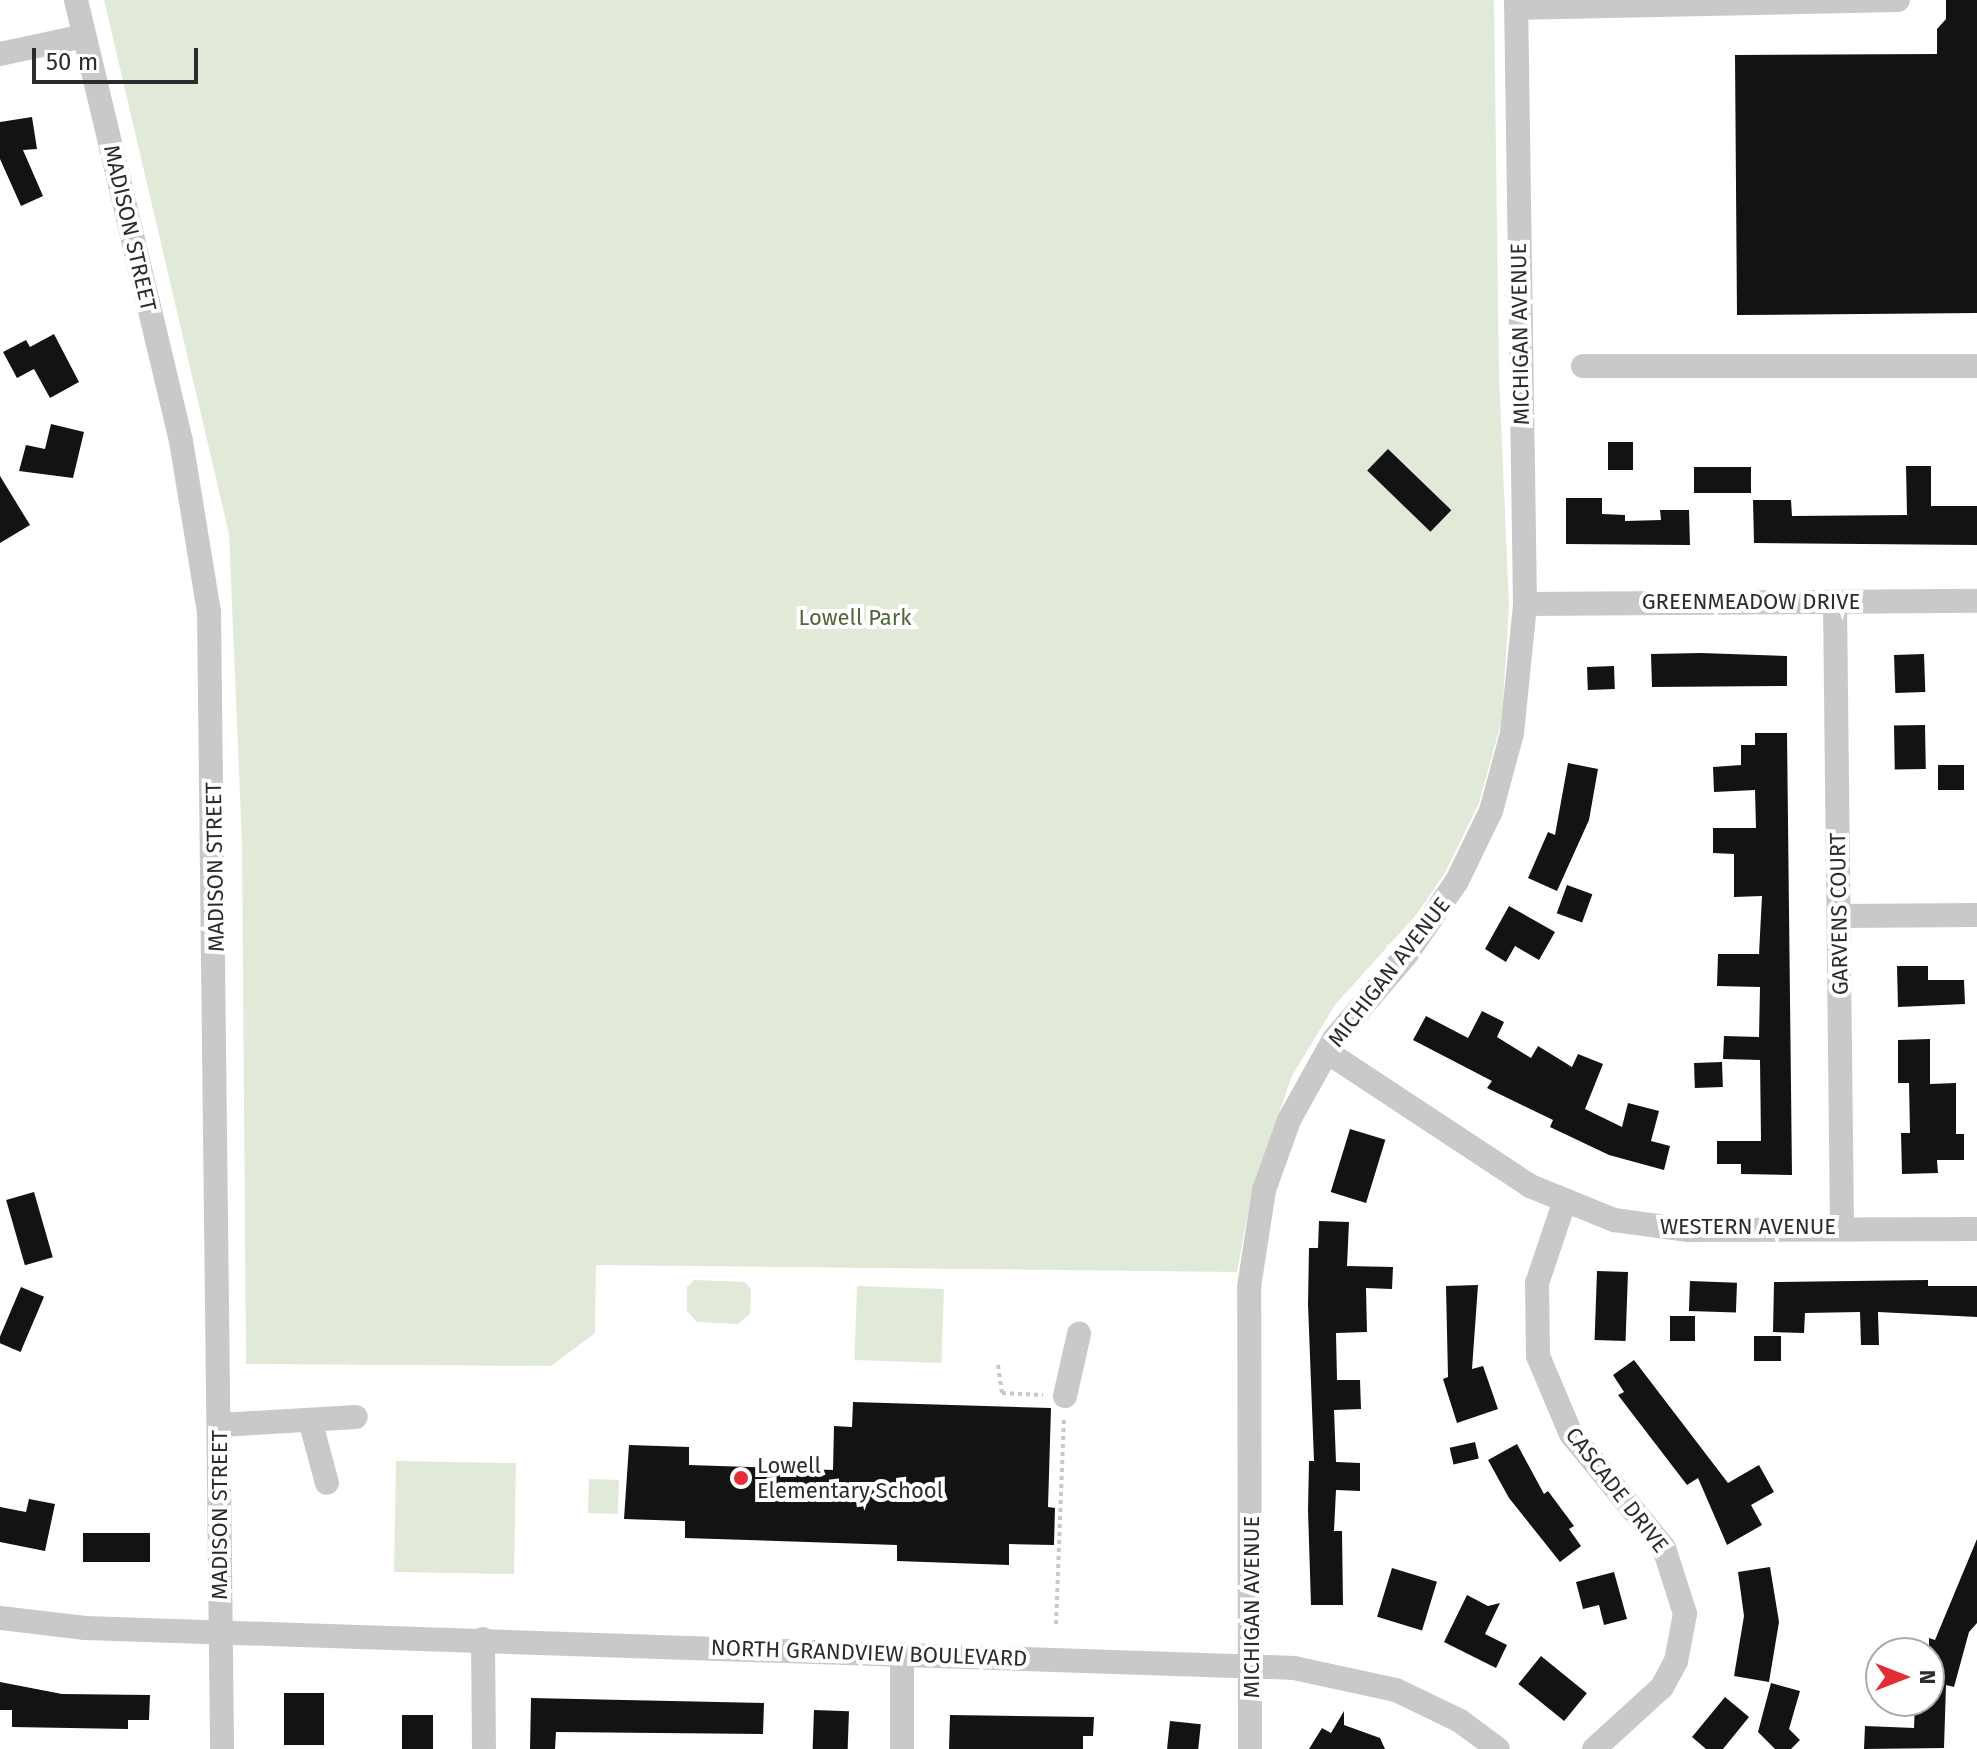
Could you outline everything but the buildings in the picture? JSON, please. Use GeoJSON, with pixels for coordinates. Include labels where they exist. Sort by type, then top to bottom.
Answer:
{"type":"FeatureCollection","features":[{"type":"Feature","properties":{"kind":"street","name":"MADISON STREET"},"geometry":{"type":"LineString","coordinates":[[76,0],[184,454],[209,612],[222,1749]]}},
{"type":"Feature","properties":{"kind":"street"},"geometry":{"type":"LineString","coordinates":[[1516,4],[1898,0]]}},
{"type":"Feature","properties":{"kind":"street","name":"MICHIGAN AVENUE"},"geometry":{"type":"LineString","coordinates":[[1250,1749],[1251,1259],[1275,1151],[1327,1052],[1443,904],[1481,834],[1512,733],[1525,604],[1516,4]]}},
{"type":"Feature","properties":{"kind":"street"},"geometry":{"type":"LineString","coordinates":[[0,54],[84,36]]}},
{"type":"Feature","properties":{"kind":"street"},"geometry":{"type":"LineString","coordinates":[[1583,366],[1977,366]]}},
{"type":"Feature","properties":{"kind":"street","name":"GREENMEADOW DRIVE"},"geometry":{"type":"LineString","coordinates":[[1525,604],[1977,601]]}},
{"type":"Feature","properties":{"kind":"street","name":"GARVENS COURT"},"geometry":{"type":"LineString","coordinates":[[1835,602],[1842,1227]]}},
{"type":"Feature","properties":{"kind":"street"},"geometry":{"type":"LineString","coordinates":[[1839,916],[1977,915]]}},
{"type":"Feature","properties":{"kind":"street","name":"WESTERN AVENUE"},"geometry":{"type":"LineString","coordinates":[[1327,1052],[1470,1149],[1564,1203],[1662,1228],[1977,1229]]}},
{"type":"Feature","properties":{"kind":"street","name":"CASCADE DRIVE"},"geometry":{"type":"LineString","coordinates":[[1564,1203],[1537,1283],[1538,1356],[1571,1434],[1664,1548],[1685,1614],[1676,1661],[1662,1687],[1594,1749]]}},
{"type":"Feature","properties":{"kind":"street"},"geometry":{"type":"LineString","coordinates":[[1065,1396],[1079,1334]]}},
{"type":"Feature","properties":{"kind":"street"},"geometry":{"type":"LineString","coordinates":[[220,1425],[356,1417]]}},
{"type":"Feature","properties":{"kind":"street"},"geometry":{"type":"LineString","coordinates":[[310,1420],[327,1483]]}},
{"type":"Feature","properties":{"kind":"street","name":"NORTH GRANDVIEW BOULEVARD"},"geometry":{"type":"LineString","coordinates":[[0,1618],[85,1628],[483,1639],[1326,1672],[1375,1683],[1460,1721],[1498,1749]]}},
{"type":"Feature","properties":{"kind":"street"},"geometry":{"type":"LineString","coordinates":[[483,1639],[484,1749]]}},
{"type":"Feature","properties":{"kind":"street"},"geometry":{"type":"LineString","coordinates":[[902,1654],[902,1749]]}},
{"type":"Feature","properties":{"kind":"path"},"geometry":{"type":"LineString","coordinates":[[998,1365],[1002,1393],[1065,1396],[1056,1624]]}},
{"type":"Feature","properties":{"kind":"green space","name":"Lowell Park"},"geometry":{"type":"Polygon","coordinates":[[[104,0],[1494,0],[1499,376],[1509,605],[1502,720],[1479,803],[1446,871],[1417,914],[1335,1005],[1292,1076],[1253,1186],[1237,1272],[596,1265],[595,1333],[551,1366],[246,1364],[242,844],[229,534],[104,0]]]}},
{"type":"Feature","properties":{"kind":"green space"},"geometry":{"type":"Polygon","coordinates":[[[694,1280],[745,1282],[751,1289],[750,1314],[738,1324],[697,1322],[687,1311],[687,1287],[694,1280]]]}},
{"type":"Feature","properties":{"kind":"green space"},"geometry":{"type":"Polygon","coordinates":[[[857,1286],[944,1289],[941,1363],[854,1360],[857,1286]]]}},
{"type":"Feature","properties":{"kind":"green space"},"geometry":{"type":"Polygon","coordinates":[[[396,1461],[516,1463],[514,1574],[394,1572],[396,1461]]]}},
{"type":"Feature","properties":{"kind":"green space"},"geometry":{"type":"Polygon","coordinates":[[[589,1479],[619,1480],[618,1514],[588,1513],[589,1479]]]}},
{"type":"Feature","properties":{"kind":"place","name":"Lowell Elementary School"},"geometry":{"type":"Point","coordinates":[741,1478]}}]}
